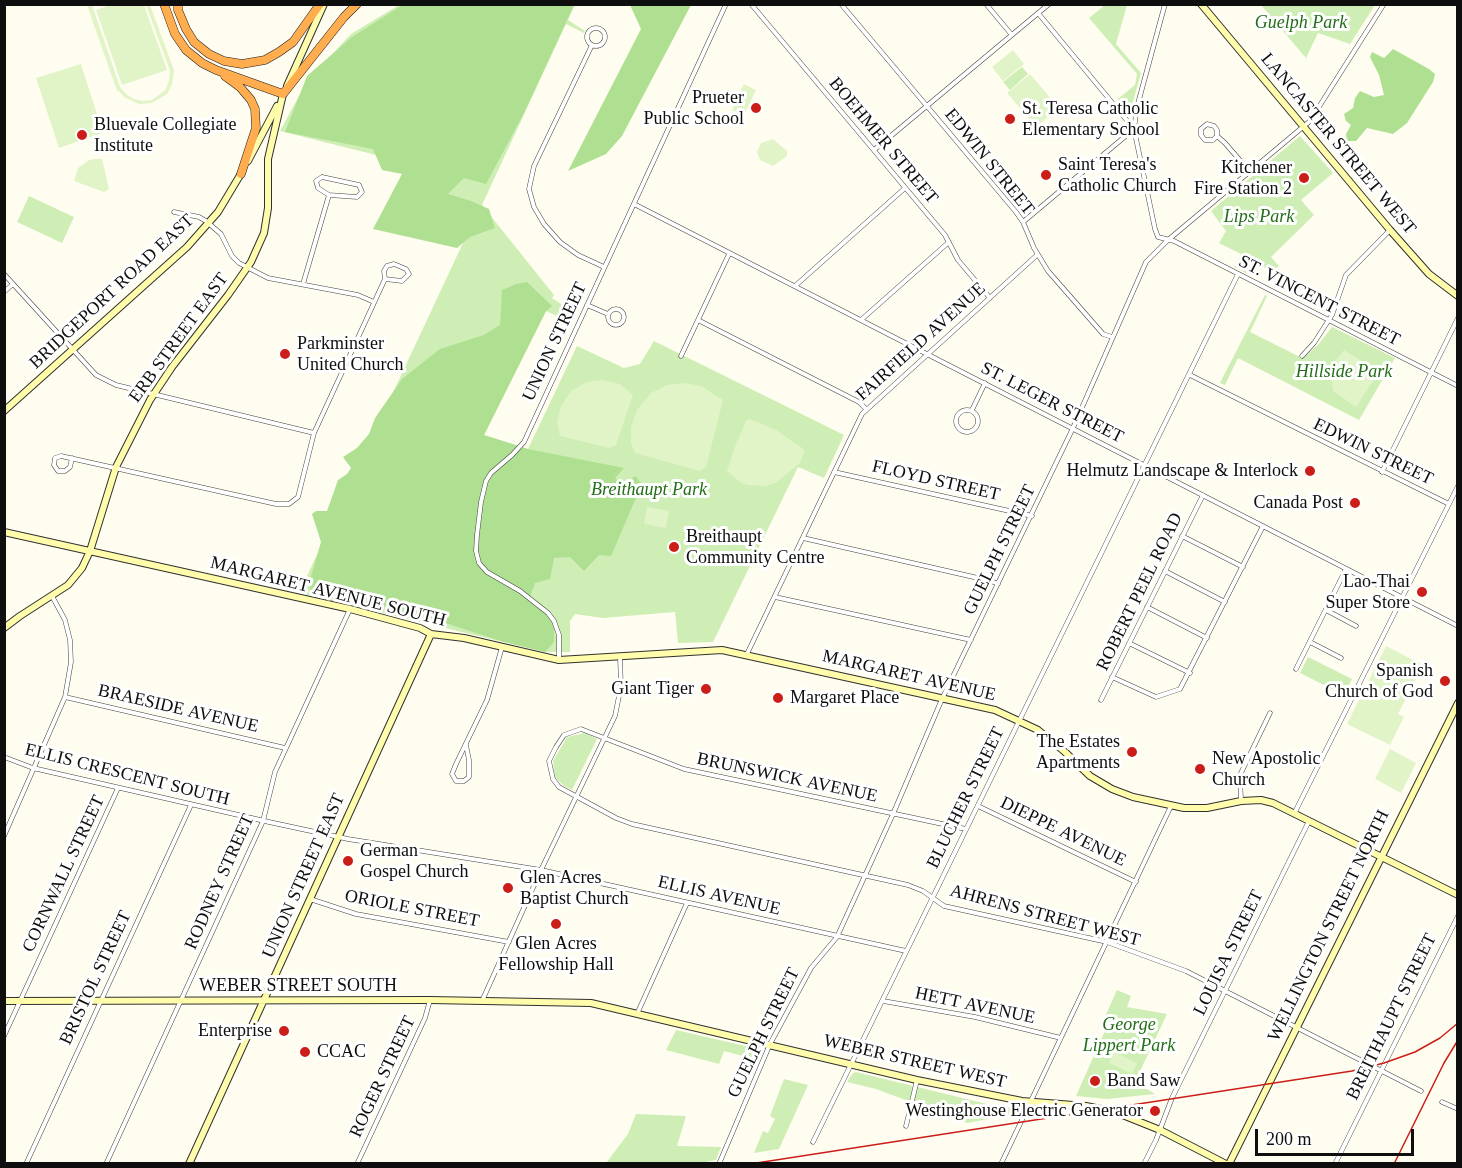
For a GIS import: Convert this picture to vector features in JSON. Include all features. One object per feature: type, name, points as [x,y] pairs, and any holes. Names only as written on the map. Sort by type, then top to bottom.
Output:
[{"type":"highway","points":[[164,4],[175,34],[186,50],[202,63],[283,94],[357,4]]},
{"type":"highway","points":[[178,4],[178,10],[194,42],[209,54],[224,61],[242,64],[266,60],[292,42],[322,4]]},
{"type":"highway","points":[[216,70],[240,87],[251,99],[255,109],[256,128],[241,174]]},
{"type":"main road","points":[[283,94],[322,4]]},
{"type":"main road","name":"LANCASTER STREET WEST","points":[[1201,4],[1390,230],[1429,273],[1458,296]]},
{"type":"main road","name":"BRIDGEPORT ROAD EAST","points":[[4,411],[187,247],[209,223],[241,174],[283,94]]},
{"type":"main road","name":"ERB STREET EAST","points":[[4,628],[75,578],[90,551],[117,467],[153,394],[248,268],[264,233],[268,208],[268,159],[283,94]]},
{"type":"main road","name":"MARGARET AVENUE SOUTH","points":[[4,532],[351,609],[420,628],[431,634],[464,638],[559,660]]},
{"type":"main road","name":"UNION STREET EAST","points":[[189,1164],[431,634]]},
{"type":"main road","name":"MARGARET AVENUE","points":[[559,660],[712,650],[995,710],[1045,735],[1090,776],[1112,789],[1133,797],[1195,809],[1241,801],[1273,802],[1458,895]]},
{"type":"main road","name":"WELLINGTON STREET NORTH","points":[[1227,1164],[1458,702]]},
{"type":"main road","name":"WEBER STREET SOUTH","points":[[4,1001],[430,1000],[591,1003]]},
{"type":"main road","name":"WEBER STREET WEST","points":[[591,1003],[917,1080],[1031,1101],[1086,1106],[1115,1112],[1160,1130],[1227,1164]]},
{"type":"street","name":"UNION STREET","points":[[559,660],[559,635],[554,621],[539,604],[487,572],[479,563],[476,551],[477,535],[479,512],[486,481],[498,466],[524,442],[726,4]]},
{"type":"street","name":"BOEHMER STREET","points":[[751,4],[945,235],[958,260],[990,298]]},
{"type":"street","name":"EDWIN STREET","points":[[841,4],[1016,212],[1023,222],[1037,255],[1091,321],[1103,334],[1112,337]]},
{"type":"street","points":[[986,4],[1011,34]]},
{"type":"street","points":[[874,150],[1048,4]]},
{"type":"street","points":[[1165,4],[1137,106],[1134,129],[1155,229],[1158,237],[1168,240]]},
{"type":"street","name":"GUELPH STREET","points":[[719,1164],[770,1044],[811,968],[837,937],[942,699],[1032,516],[1146,262],[1168,240],[1310,121],[1384,4]]},
{"type":"street","points":[[1038,13],[1134,129]]},
{"type":"street","points":[[599,29],[603,33],[604,40],[598,46],[592,45],[588,41],[588,35],[592,30],[599,29]]},
{"type":"street","points":[[592,45],[534,166],[530,189],[534,207],[544,224],[560,242],[578,255],[604,267]]},
{"type":"street","points":[[1217,136],[1213,140],[1205,140],[1201,135],[1201,129],[1204,125],[1212,124],[1216,128],[1217,136],[1226,143],[1250,172]]},
{"type":"street","points":[[1023,222],[1134,129]]},
{"type":"street","points":[[322,177],[359,185],[362,192],[357,198],[329,195],[318,189],[316,181],[322,177]]},
{"type":"street","points":[[795,286],[906,188]]},
{"type":"street","points":[[303,284],[329,195]]},
{"type":"street","name":"ST. LEGER STREET","points":[[634,204],[1458,626]]},
{"type":"street","points":[[174,212],[199,217],[209,223],[221,234],[232,256],[248,268],[268,278],[358,295],[374,302]]},
{"type":"street","points":[[1302,356],[1329,321],[1346,275],[1390,230]]},
{"type":"street","name":"ST. VINCENT STREET","points":[[1168,240],[1174,241],[1458,386]]},
{"type":"street","points":[[861,320],[949,242]]},
{"type":"street","points":[[681,356],[729,254]]},
{"type":"street","name":"FAIRFIELD AVENUE","points":[[746,656],[866,409],[1037,255]]},
{"type":"street","points":[[72,458],[70,467],[65,471],[58,471],[54,465],[55,458],[61,456],[72,458],[117,467],[276,504],[289,504],[298,497],[314,434],[385,279],[384,271],[387,266],[394,264],[406,269],[409,274],[402,281],[385,279]]},
{"type":"street","points":[[4,274],[96,375],[116,385],[314,434]]},
{"type":"street","name":"BLUCHER STREET","points":[[813,1142],[1238,274]]},
{"type":"street","points":[[4,292],[13,284]]},
{"type":"street","points":[[587,305],[608,314]]},
{"type":"street","points":[[614,309],[619,310],[624,316],[623,322],[617,326],[612,325],[608,314],[614,309]]},
{"type":"street","points":[[1382,472],[1458,318]]},
{"type":"street","points":[[698,320],[859,402],[866,409]]},
{"type":"street","name":"EDWIN STREET","points":[[1190,375],[1449,504]]},
{"type":"street","points":[[972,411],[985,383]]},
{"type":"street","points":[[966,409],[972,411],[978,420],[977,426],[967,432],[961,431],[955,421],[956,416],[960,411],[966,409]]},
{"type":"street","name":"FLOYD STREET","points":[[834,472],[1032,516]]},
{"type":"street","points":[[1295,812],[1458,486]]},
{"type":"street","name":"ROBERT PEEL ROAD","points":[[1101,700],[1203,495]]},
{"type":"street","points":[[1112,677],[1156,697],[1180,689],[1263,526]]},
{"type":"street","points":[[1182,536],[1243,567]]},
{"type":"street","points":[[803,538],[991,580],[998,584]]},
{"type":"street","points":[[1296,669],[1346,569]]},
{"type":"street","points":[[1165,571],[1225,602]]},
{"type":"street","points":[[4,836],[65,697],[71,662],[70,640],[60,608],[52,596]]},
{"type":"street","points":[[775,597],[971,640]]},
{"type":"street","points":[[1147,607],[1207,638]]},
{"type":"street","name":"RODNEY STREET","points":[[106,1164],[263,821],[275,772],[351,609]]},
{"type":"street","points":[[1326,610],[1356,626]]},
{"type":"street","points":[[1310,642],[1341,658]]},
{"type":"street","points":[[1129,643],[1190,673]]},
{"type":"street","points":[[466,745],[469,777],[464,781],[456,781],[452,774],[487,700],[502,647]]},
{"type":"street","points":[[482,1001],[541,870],[606,739],[615,716],[621,686],[620,657]]},
{"type":"street","name":"BRAESIDE AVENUE","points":[[65,697],[285,748]]},
{"type":"street","points":[[1241,801],[1240,775],[1270,713]]},
{"type":"street","name":"BRUNSWICK AVENUE","points":[[576,797],[559,787],[553,779],[549,761],[564,735],[581,729],[684,769],[966,830]]},
{"type":"street","name":"ELLIS CRESCENT SOUTH","points":[[4,757],[33,768],[337,837],[492,862]]},
{"type":"street","name":"CORNWALL STREET","points":[[4,1036],[118,788]]},
{"type":"street","name":"AHRENS STREET WEST","points":[[576,797],[632,824],[866,874],[908,885],[944,906],[1107,942],[1186,971],[1421,1092]]},
{"type":"street","name":"BRISTOL STREET","points":[[27,1164],[191,805]]},
{"type":"street","name":"DIEPPE AVENUE","points":[[978,806],[1136,882]]},
{"type":"street","points":[[1001,1164],[1172,806]]},
{"type":"street","name":"LOUISA STREET","points":[[1144,1164],[1172,1098],[1310,820]]},
{"type":"street","name":"ELLIS AVENUE","points":[[492,862],[541,870],[906,951]]},
{"type":"street","name":"ORIOLE STREET","points":[[310,899],[356,914],[509,942]]},
{"type":"street","points":[[637,1014],[687,903]]},
{"type":"street","name":"BREITHAUPT STREET","points":[[1335,1164],[1458,916]]},
{"type":"street","name":"ROGER STREET","points":[[357,1164],[425,1018],[430,1000]]},
{"type":"street","name":"HETT AVENUE","points":[[883,1001],[975,1017],[1061,1038]]},
{"type":"street","points":[[906,1126],[917,1080]]},
{"type":"street","points":[[1442,1102],[1458,1109]]},
{"type":"green space","points":[[404,4],[574,5],[524,113],[486,184],[464,178],[448,194],[489,209],[495,228],[470,237],[457,248],[373,229],[402,174],[382,170],[373,149],[285,132],[307,76],[352,37]]},
{"type":"green space","points":[[87,5],[92,5],[120,87],[126,94],[142,101],[152,100],[166,89],[170,71],[146,5],[150,5],[174,70],[172,84],[167,94],[152,103],[139,104],[117,91]]},
{"type":"green space","points":[[110,5],[144,5],[167,70],[122,85],[96,10]]},
{"type":"green space","name":"Breithaupt Park","points":[[399,5],[575,5],[568,20],[585,31],[584,33],[566,24],[482,205],[554,295],[552,298],[573,312],[568,321],[546,311],[484,435],[528,449],[577,346],[624,368],[640,364],[654,341],[844,435],[824,478],[798,467],[713,642],[678,643],[675,612],[603,618],[575,614],[570,621],[570,652],[545,652],[299,593],[463,243],[412,164],[280,131],[307,81],[351,34]]},
{"type":"green space","points":[[630,5],[691,5],[622,136],[606,154],[568,171],[641,29]]},
{"type":"green space","points":[[1105,5],[1127,5],[1116,44],[1141,73],[1131,109],[1128,110],[1118,99],[1135,85],[1137,74],[1089,18]]},
{"type":"green space","name":"Guelph Park","points":[[1261,5],[1375,5],[1350,44],[1318,33],[1306,58]]},
{"type":"green space","points":[[1393,49],[1429,69],[1435,74],[1433,82],[1407,123],[1393,134],[1367,128],[1356,141],[1347,141],[1346,134],[1351,125],[1346,121],[1344,114],[1353,108],[1355,98],[1360,91],[1374,97],[1384,95],[1379,75],[1370,57],[1372,52],[1384,58]]},
{"type":"green space","points":[[1013,50],[1024,64],[1003,81],[992,67]]},
{"type":"green space","points":[[81,64],[103,133],[59,148],[36,78]]},
{"type":"green space","points":[[1022,67],[1028,74],[1010,90],[1003,82]]},
{"type":"green space","points":[[1030,74],[1059,108],[1036,127],[1007,93]]},
{"type":"green space","points":[[744,84],[756,90],[744,115],[732,110]]},
{"type":"green space","name":"Lips Park","points":[[1300,136],[1333,173],[1301,200],[1314,215],[1271,257],[1279,266],[1272,271],[1253,262],[1246,273],[1235,267],[1241,254],[1219,243],[1226,231],[1211,211]]},
{"type":"green space","points":[[773,139],[787,151],[787,156],[773,166],[760,160],[757,152],[761,143]]},
{"type":"green space","points":[[102,159],[109,189],[104,192],[74,181],[78,168],[89,160]]},
{"type":"green space","points":[[29,196],[74,217],[62,243],[17,222]]},
{"type":"green space","points":[[527,282],[552,306],[546,311],[484,435],[528,449],[624,468],[615,478],[624,485],[635,476],[642,484],[611,556],[599,555],[584,571],[570,557],[554,558],[550,579],[535,583],[530,597],[554,621],[554,642],[545,652],[504,642],[436,620],[389,612],[311,593],[309,583],[321,542],[312,514],[316,511],[327,511],[338,480],[351,468],[343,457],[357,448],[369,434],[375,418],[402,379],[440,349],[484,335],[500,325],[502,290]]},
{"type":"green space","name":"Hillside Park","points":[[1265,295],[1267,296],[1250,332],[1296,355],[1303,358],[1318,345],[1332,327],[1395,358],[1359,420],[1238,358],[1225,385],[1220,383]]},
{"type":"green space","points":[[1344,350],[1379,372],[1356,407],[1333,391],[1330,368]]},
{"type":"green space","points":[[602,380],[620,384],[633,395],[616,445],[609,448],[560,436],[557,422],[561,406],[571,391],[587,382]]},
{"type":"green space","points":[[686,383],[701,386],[723,400],[706,467],[700,471],[635,453],[631,443],[631,427],[637,410],[651,393],[667,385]]},
{"type":"green space","points":[[749,419],[776,430],[805,450],[800,463],[777,482],[766,486],[747,485],[727,471],[734,449]]},
{"type":"green space","points":[[647,507],[669,511],[666,528],[644,524]]},
{"type":"green space","points":[[1386,646],[1423,665],[1398,714],[1404,717],[1390,745],[1347,724]]},
{"type":"green space","points":[[1308,657],[1352,679],[1344,695],[1300,673]]},
{"type":"green space","points":[[585,733],[597,739],[572,790],[555,777],[553,761],[567,737]]},
{"type":"green space","points":[[1390,749],[1416,763],[1401,793],[1375,779]]},
{"type":"green space","name":"George Lippert Park","points":[[1117,990],[1131,996],[1127,1007],[1167,1014],[1135,1082],[1155,1094],[1107,1099],[1076,1096],[1104,1033],[1105,1017]]},
{"type":"green space","points":[[676,1030],[754,1048],[759,1051],[760,1055],[758,1060],[724,1051],[719,1064],[666,1050]]},
{"type":"green space","points":[[1114,1052],[1137,1063],[1132,1074],[1109,1063]]},
{"type":"green space","points":[[856,1072],[995,1106],[1021,1109],[1019,1113],[967,1123],[876,1089],[847,1082]]},
{"type":"green space","points":[[784,1079],[808,1085],[779,1149],[754,1153],[763,1131],[768,1133],[775,1119],[770,1116]]},
{"type":"green space","points":[[636,1114],[686,1116],[677,1146],[721,1147],[716,1160],[696,1164],[606,1163],[628,1134]]},
{"type":"railway","points":[[750,1164],[1352,1071],[1415,1052],[1440,1038],[1458,1023]]},
{"type":"railway","points":[[1394,1164],[1444,1063],[1458,1040]]},
{"type":"place","name":"Prueter Public School","points":[[756,108]]},
{"type":"place","name":"St. Teresa Catholic Elementary School","points":[[1010,119]]},
{"type":"place","name":"Bluevale Collegiate Institute","points":[[82,135]]},
{"type":"place","name":"Saint Teresa's Catholic Church","points":[[1046,175]]},
{"type":"place","name":"Kitchener Fire Station 2","points":[[1304,178]]},
{"type":"place","name":"Parkminster United Church","points":[[285,354]]},
{"type":"place","name":"Helmutz Landscape & Interlock","points":[[1310,471]]},
{"type":"place","name":"Canada Post","points":[[1355,503]]},
{"type":"place","name":"Breithaupt Community Centre","points":[[674,547]]},
{"type":"place","name":"Lao-Thai Super Store","points":[[1422,592]]},
{"type":"place","name":"Spanish Church of God","points":[[1445,681]]},
{"type":"place","name":"Giant Tiger","points":[[706,689]]},
{"type":"place","name":"Margaret Place","points":[[778,698]]},
{"type":"place","name":"The Estates Apartments","points":[[1132,752]]},
{"type":"place","name":"New Apostolic Church","points":[[1200,769]]},
{"type":"place","name":"German Gospel Church","points":[[348,861]]},
{"type":"place","name":"Glen Acres Baptist Church","points":[[508,888]]},
{"type":"place","name":"Glen Acres Fellowship Hall","points":[[556,924]]},
{"type":"place","name":"Enterprise","points":[[284,1031]]},
{"type":"place","name":"CCAC","points":[[305,1052]]},
{"type":"place","name":"Band Saw","points":[[1095,1081]]},
{"type":"place","name":"Westinghouse Electric Generator","points":[[1155,1111]]}]
